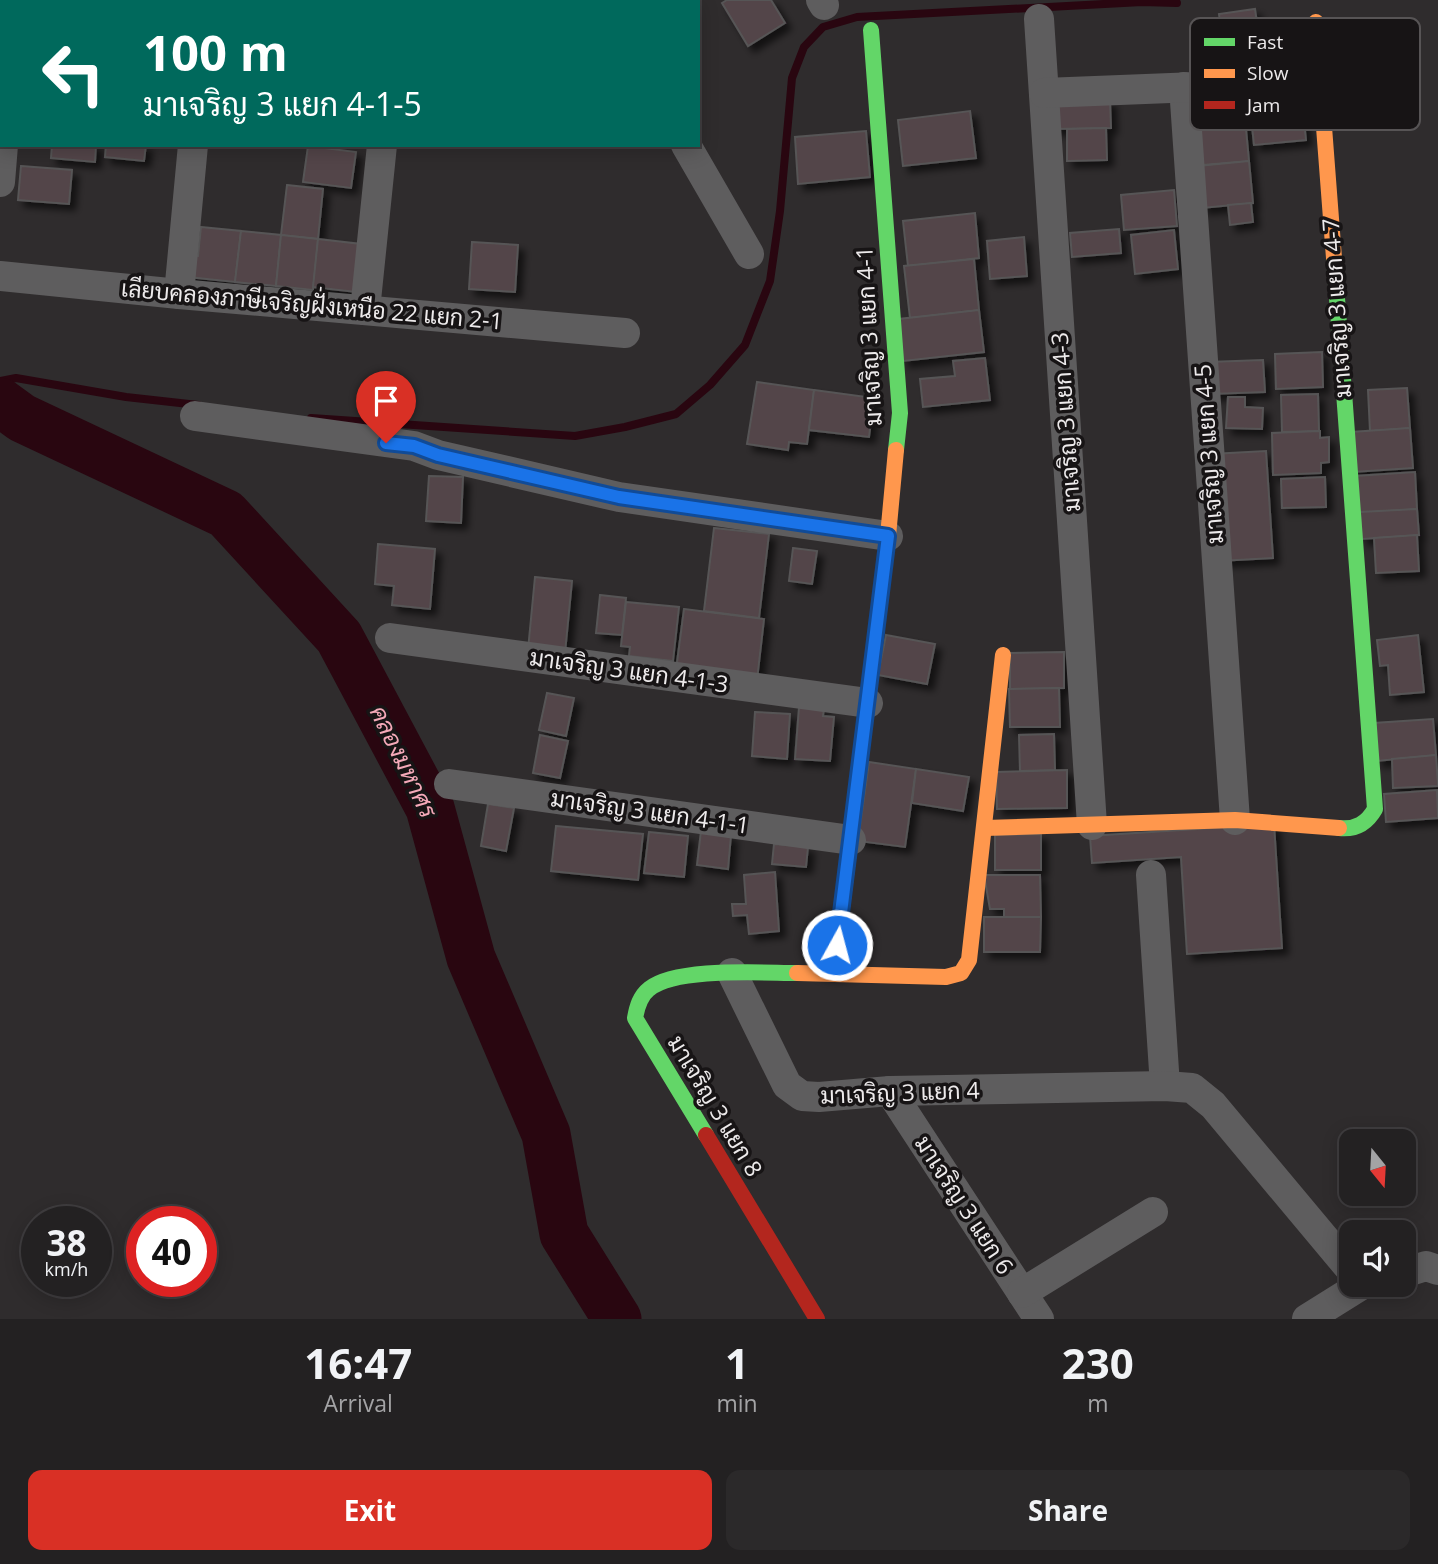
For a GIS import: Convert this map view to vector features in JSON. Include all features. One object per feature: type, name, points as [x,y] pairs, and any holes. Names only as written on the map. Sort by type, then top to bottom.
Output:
[{"type":"street","name":"มาเจริญ 3 แยก 4-3","points":[[1040,19],[1092,825]]},
{"type":"street","name":"มาเจริญ 3 แยก 4-1","points":[[834,972],[888,536],[900,413],[871,30]]},
{"type":"street","name":"มาเจริญ 3 แยก 4-5","points":[[1184,87],[1235,820]]},
{"type":"street","points":[[1044,93],[1190,87]]},
{"type":"street","name":"มาเจริญ 3 แยก 4-7","points":[[1235,820],[1347,829],[1367,822],[1375,809],[1324,130]]},
{"type":"street","points":[[0,182],[3,147]]},
{"type":"street","points":[[179,294],[193,147]]},
{"type":"street","points":[[365,310],[382,147]]},
{"type":"street","points":[[687,147],[749,254]]},
{"type":"street","name":"เลียบคลองภาษีเจริญฝั่งเหนือ 22 แยก 2-1","points":[[0,276],[625,333]]},
{"type":"street","points":[[195,416],[414,446],[438,455],[619,497],[888,536]]},
{"type":"street","name":"มาเจริญ 3 แยก 4-1-3","points":[[390,638],[868,703]]},
{"type":"street","points":[[732,973],[834,972],[946,977],[961,973],[969,960],[1003,655]]},
{"type":"street","name":"มาเจริญ 3 แยก 4-1-1","points":[[449,784],[850,840]]},
{"type":"street","points":[[985,828],[1235,820]]},
{"type":"street","points":[[1151,875],[1164,1086]]},
{"type":"street","name":"มาเจริญ 3 แยก 4","points":[[732,973],[787,1084],[802,1096],[890,1091],[1164,1086],[1192,1088],[1213,1105],[1339,1256]]},
{"type":"street","name":"มาเจริญ 3 แยก 8","points":[[732,973],[687,977],[656,985],[638,1001],[635,1018],[817,1319]]},
{"type":"street","name":"มาเจริญ 3 แยก 6","points":[[890,1091],[1039,1319]]},
{"type":"street","points":[[1022,1293],[1153,1212]]},
{"type":"street","points":[[1416,1269],[1426,1266],[1438,1270]]},
{"type":"street","points":[[1307,1319],[1342,1297]]},
{"type":"building","points":[[727,0],[771,0],[785,23],[748,46],[722,3]]},
{"type":"building","points":[[1255,9],[1256,18],[1220,18],[1219,14]]},
{"type":"building","points":[[1110,100],[1111,128],[1053,129],[1052,101]]},
{"type":"building","points":[[970,111],[976,158],[903,166],[898,120]]},
{"type":"building","points":[[1106,128],[1107,160],[1067,161],[1067,129]]},
{"type":"building","points":[[1195,130],[1246,130],[1249,161],[1203,165]]},
{"type":"building","points":[[1252,130],[1305,130],[1306,140],[1254,145]]},
{"type":"building","points":[[866,131],[870,177],[798,184],[795,137]]},
{"type":"building","points":[[52,147],[96,147],[95,162],[51,158]]},
{"type":"building","points":[[106,147],[146,147],[144,161],[105,157]]},
{"type":"building","points":[[308,147],[356,152],[351,188],[303,182]]},
{"type":"building","points":[[1249,161],[1253,203],[1202,208],[1198,166]]},
{"type":"building","points":[[21,166],[72,170],[69,204],[18,200]]},
{"type":"building","points":[[287,185],[323,189],[318,239],[281,235]]},
{"type":"building","points":[[1174,190],[1177,226],[1124,230],[1121,195]]},
{"type":"building","points":[[1251,203],[1253,222],[1230,225],[1228,205]]},
{"type":"building","points":[[975,213],[979,258],[908,266],[903,221]]},
{"type":"building","points":[[201,227],[241,231],[235,282],[188,277],[190,255],[198,256]]},
{"type":"building","points":[[1119,229],[1121,253],[1072,257],[1070,233]]},
{"type":"building","points":[[1174,230],[1178,269],[1135,274],[1131,235]]},
{"type":"building","points":[[241,231],[281,235],[276,286],[235,282]]},
{"type":"building","points":[[281,235],[318,239],[313,290],[276,286]]},
{"type":"building","points":[[1024,237],[1027,276],[990,279],[987,241]]},
{"type":"building","points":[[318,239],[361,244],[356,292],[313,287]]},
{"type":"building","points":[[472,242],[518,245],[515,292],[469,289]]},
{"type":"building","points":[[974,259],[979,310],[910,318],[904,266]]},
{"type":"building","points":[[979,310],[984,352],[903,361],[899,319]]},
{"type":"building","points":[[1322,352],[1323,387],[1276,389],[1275,354]]},
{"type":"building","points":[[985,358],[990,400],[923,407],[920,379],[955,376],[953,361]]},
{"type":"building","points":[[1263,360],[1265,392],[1210,394],[1209,362]]},
{"type":"building","points":[[757,382],[814,390],[807,444],[789,442],[788,450],[747,444]]},
{"type":"building","points":[[1407,388],[1410,428],[1370,431],[1368,390]]},
{"type":"building","points":[[814,390],[874,398],[869,437],[809,430]]},
{"type":"building","points":[[1318,394],[1319,431],[1282,432],[1281,395]]},
{"type":"building","points":[[1228,397],[1245,397],[1245,407],[1263,408],[1262,429],[1226,428]]},
{"type":"building","points":[[1410,428],[1413,468],[1353,472],[1351,432]]},
{"type":"building","points":[[1320,431],[1320,438],[1329,437],[1329,462],[1321,463],[1321,473],[1273,475],[1272,433]]},
{"type":"building","points":[[1266,451],[1273,558],[1219,561],[1212,454]]},
{"type":"building","points":[[1415,472],[1417,509],[1357,513],[1355,476]]},
{"type":"building","points":[[429,476],[463,477],[461,523],[426,521]]},
{"type":"building","points":[[1325,477],[1326,507],[1282,508],[1281,479]]},
{"type":"building","points":[[1417,509],[1419,535],[1362,539],[1360,512]]},
{"type":"building","points":[[714,528],[769,534],[759,618],[704,611]]},
{"type":"building","points":[[1417,535],[1419,571],[1376,573],[1374,538]]},
{"type":"building","points":[[378,544],[435,549],[430,609],[392,605],[394,586],[375,584]]},
{"type":"building","points":[[793,548],[817,551],[812,584],[789,581]]},
{"type":"building","points":[[535,577],[572,581],[565,653],[528,650]]},
{"type":"building","points":[[600,595],[626,598],[622,635],[596,633]]},
{"type":"building","points":[[626,602],[679,607],[673,661],[629,656],[630,647],[621,646]]},
{"type":"building","points":[[684,609],[764,619],[757,680],[676,670]]},
{"type":"building","points":[[886,635],[935,644],[927,684],[878,675]]},
{"type":"building","points":[[1418,635],[1424,692],[1390,695],[1388,665],[1380,666],[1377,640]]},
{"type":"building","points":[[1064,652],[1064,688],[1010,689],[1010,653]]},
{"type":"building","points":[[1059,688],[1060,727],[1010,727],[1009,689]]},
{"type":"building","points":[[547,693],[574,698],[566,736],[539,730]]},
{"type":"building","points":[[799,707],[824,709],[823,716],[834,717],[830,761],[795,759]]},
{"type":"building","points":[[755,712],[790,714],[787,759],[752,756]]},
{"type":"building","points":[[1433,719],[1436,755],[1377,761],[1374,723]]},
{"type":"building","points":[[1054,734],[1055,770],[1020,771],[1019,735]]},
{"type":"building","points":[[540,735],[568,741],[560,778],[533,773]]},
{"type":"building","points":[[1436,755],[1438,786],[1393,788],[1392,759]]},
{"type":"building","points":[[869,762],[916,769],[905,847],[858,841]]},
{"type":"building","points":[[916,769],[969,777],[963,811],[912,803]]},
{"type":"building","points":[[1067,770],[1067,808],[997,809],[996,772]]},
{"type":"building","points":[[1437,790],[1438,818],[1386,822],[1384,794]]},
{"type":"building","points":[[488,804],[514,808],[506,851],[481,846]]},
{"type":"building","points":[[1274,824],[1282,948],[1187,954],[1181,857],[1092,863],[1090,836]]},
{"type":"building","points":[[556,826],[643,834],[638,880],[551,871]]},
{"type":"building","points":[[701,831],[731,835],[728,869],[697,865]]},
{"type":"building","points":[[649,832],[688,836],[684,877],[644,873]]},
{"type":"building","points":[[1041,834],[1041,870],[995,870],[995,835]]},
{"type":"building","points":[[774,844],[808,847],[806,867],[772,864]]},
{"type":"building","points":[[775,872],[779,931],[749,934],[747,915],[733,916],[732,904],[746,904],[744,875]]},
{"type":"building","points":[[984,875],[1040,875],[1041,917],[1004,917],[1004,909],[990,909]]},
{"type":"building","points":[[984,917],[1041,917],[1040,952],[984,952]]},
{"type":"waterway","points":[[311,418],[575,436],[676,414],[710,385],[745,345],[770,281],[780,211],[792,78],[804,47],[823,27],[857,17],[1142,2],[1177,3]]},
{"type":"waterway","points":[[0,381],[16,378],[126,397],[198,405]]},
{"type":"waterway","name":"คลองมหาศร","points":[[0,402],[22,418],[226,514],[339,637],[430,808],[471,958],[546,1134],[564,1234],[617,1319]]},
{"type":"traffic: fast","points":[[871,30],[900,413],[896,450]]},
{"type":"traffic: fast","points":[[1334,258],[1375,809],[1360,824],[1351,828],[1339,828]]},
{"type":"traffic: fast","points":[[706,1135],[635,1018],[641,998],[649,989],[679,977],[742,972],[797,973]]},
{"type":"traffic: slow","points":[[1324,130],[1334,258]]},
{"type":"traffic: slow","points":[[834,972],[888,536],[896,450]]},
{"type":"traffic: slow","points":[[797,973],[946,977],[961,973],[969,960],[1003,655]]},
{"type":"traffic: slow","points":[[985,828],[1235,820],[1339,828]]},
{"type":"traffic: jam","points":[[706,1135],[817,1319]]},
{"type":"route","points":[[386,443],[414,446],[438,455],[619,497],[888,536],[837,945]]}]
